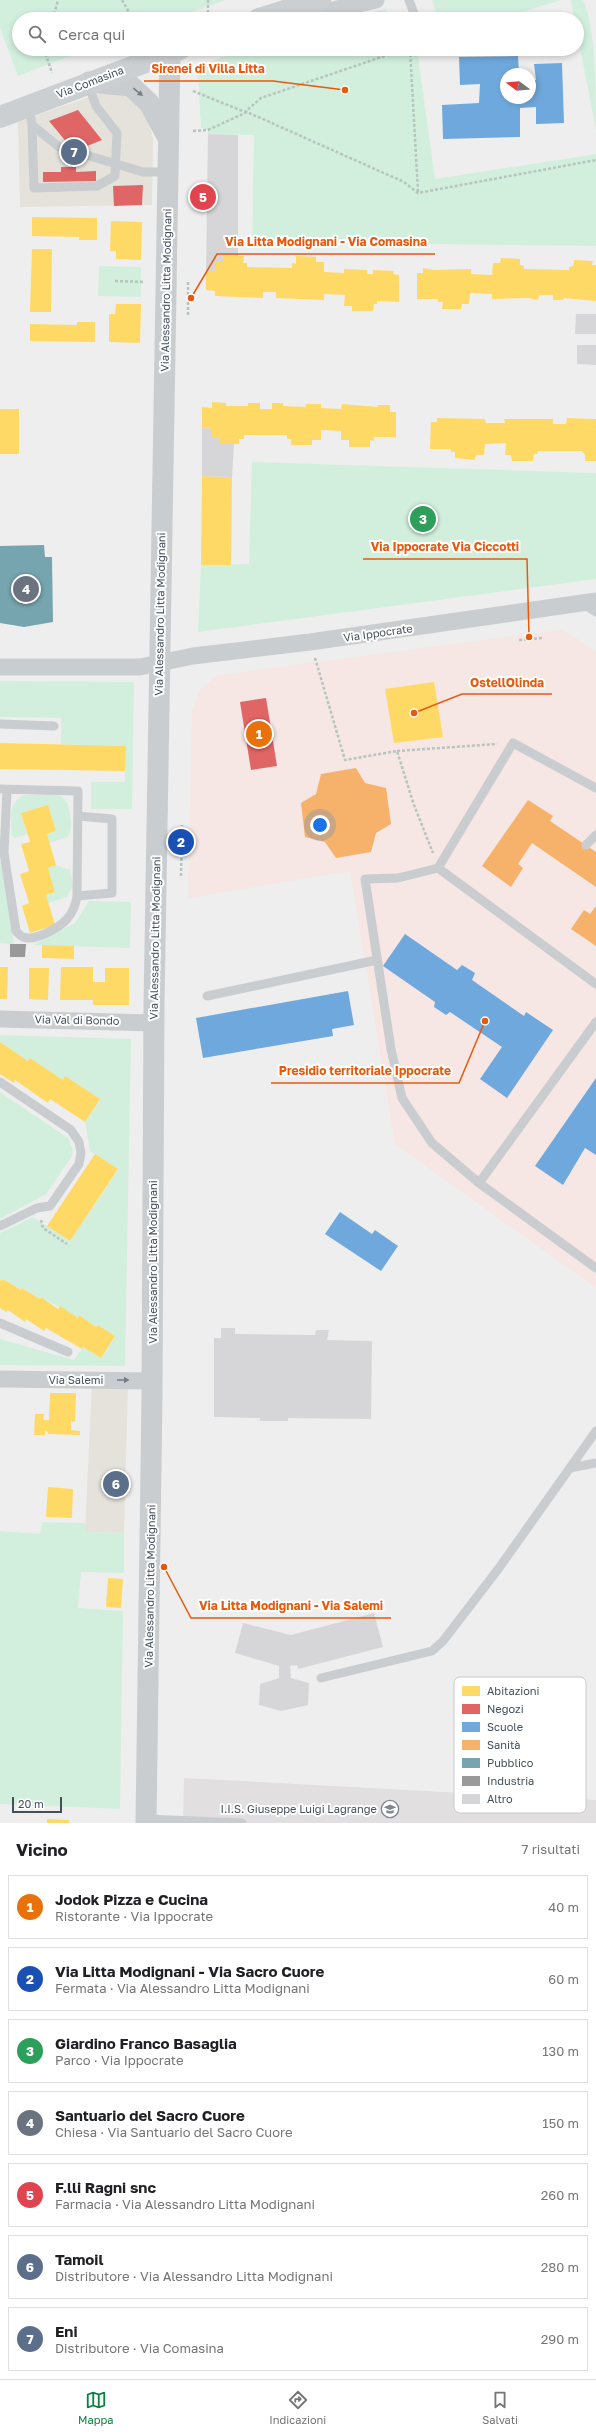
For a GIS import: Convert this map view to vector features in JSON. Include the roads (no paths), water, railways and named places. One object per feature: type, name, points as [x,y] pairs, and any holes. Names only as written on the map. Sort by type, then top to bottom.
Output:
[{"type":"main road","points":[[273,12],[296,0]]},
{"type":"main road","points":[[281,12],[320,0]]},
{"type":"main road","name":"Via Comasina","points":[[0,117],[31,116],[88,82],[161,56]]},
{"type":"street","points":[[269,12],[282,0]]},
{"type":"street","points":[[324,12],[376,0]]},
{"type":"street","name":"Via Alessandro Litta Modignani","points":[[146,1821],[152,1381],[154,1023],[168,172],[175,56]]},
{"type":"street","points":[[88,82],[131,86],[149,103],[169,141]]},
{"type":"street","name":"Via Ippocrate","points":[[0,667],[140,667],[193,656],[591,606]]},
{"type":"street","name":"Via Val di Bondo","points":[[0,1019],[154,1023]]},
{"type":"street","name":"Via Salemi","points":[[0,1379],[152,1381]]},
{"type":"lane","points":[[409,0],[413,12]]},
{"type":"lane","points":[[31,116],[34,188],[97,186],[116,176],[117,133],[96,106],[88,82]]},
{"type":"lane","points":[[31,116],[59,147],[66,149]]},
{"type":"lane","points":[[83,154],[143,172],[168,172]]},
{"type":"lane","points":[[0,724],[54,726]]},
{"type":"lane","points":[[596,788],[513,743],[438,868],[398,878],[365,880],[391,1050],[402,1098],[432,1143],[479,1183],[596,1268]]},
{"type":"lane","points":[[4,789],[78,791],[78,896],[71,914],[58,927],[31,938],[22,937],[16,931],[2,853],[4,789]]},
{"type":"lane","points":[[78,816],[112,820],[112,893],[78,896]]},
{"type":"lane","points":[[586,845],[596,835]]},
{"type":"lane","points":[[438,868],[596,984]]},
{"type":"lane","points":[[207,996],[377,960]]},
{"type":"lane","points":[[479,1183],[596,1022]]},
{"type":"lane","points":[[0,1082],[71,1130],[79,1142],[81,1153],[79,1164],[50,1206],[37,1208],[0,1226]]},
{"type":"lane","points":[[0,1323],[68,1352]]},
{"type":"lane","points":[[321,1678],[432,1651],[443,1641],[499,1568],[596,1431]]},
{"type":"lane","points":[[570,1468],[596,1463]]},
{"type":"lane","points":[[146,1821],[242,1823]]},
{"type":"place","name":"Sirenei di Villa Litta","points":[[345,90]]},
{"type":"place","name":"Eni","points":[[74,152]]},
{"type":"place","name":"F.lli Ragni snc","points":[[203,197]]},
{"type":"place","name":"Via Litta Modignani - Via Comasina","points":[[191,298]]},
{"type":"place","name":"Giardino Franco Basaglia","points":[[423,519]]},
{"type":"place","name":"Santuario del Sacro Cuore","points":[[26,589]]},
{"type":"place","name":"Via Ippocrate Via Ciccotti","points":[[529,637]]},
{"type":"place","name":"OstellOlinda","points":[[414,713]]},
{"type":"place","name":"Jodok Pizza e Cucina","points":[[259,734]]},
{"type":"place","name":"Via Litta Modignani - Via Sacro Cuore","points":[[181,842]]},
{"type":"place","name":"Presidio territoriale Ippocrate","points":[[485,1021]]},
{"type":"place","name":"Tamoil","points":[[116,1484]]},
{"type":"place","name":"Via Litta Modignani - Via Salemi","points":[[164,1567]]},
{"type":"place","name":"I.I.S. Giuseppe Luigi Lagrange","points":[[390,1809]]}]
